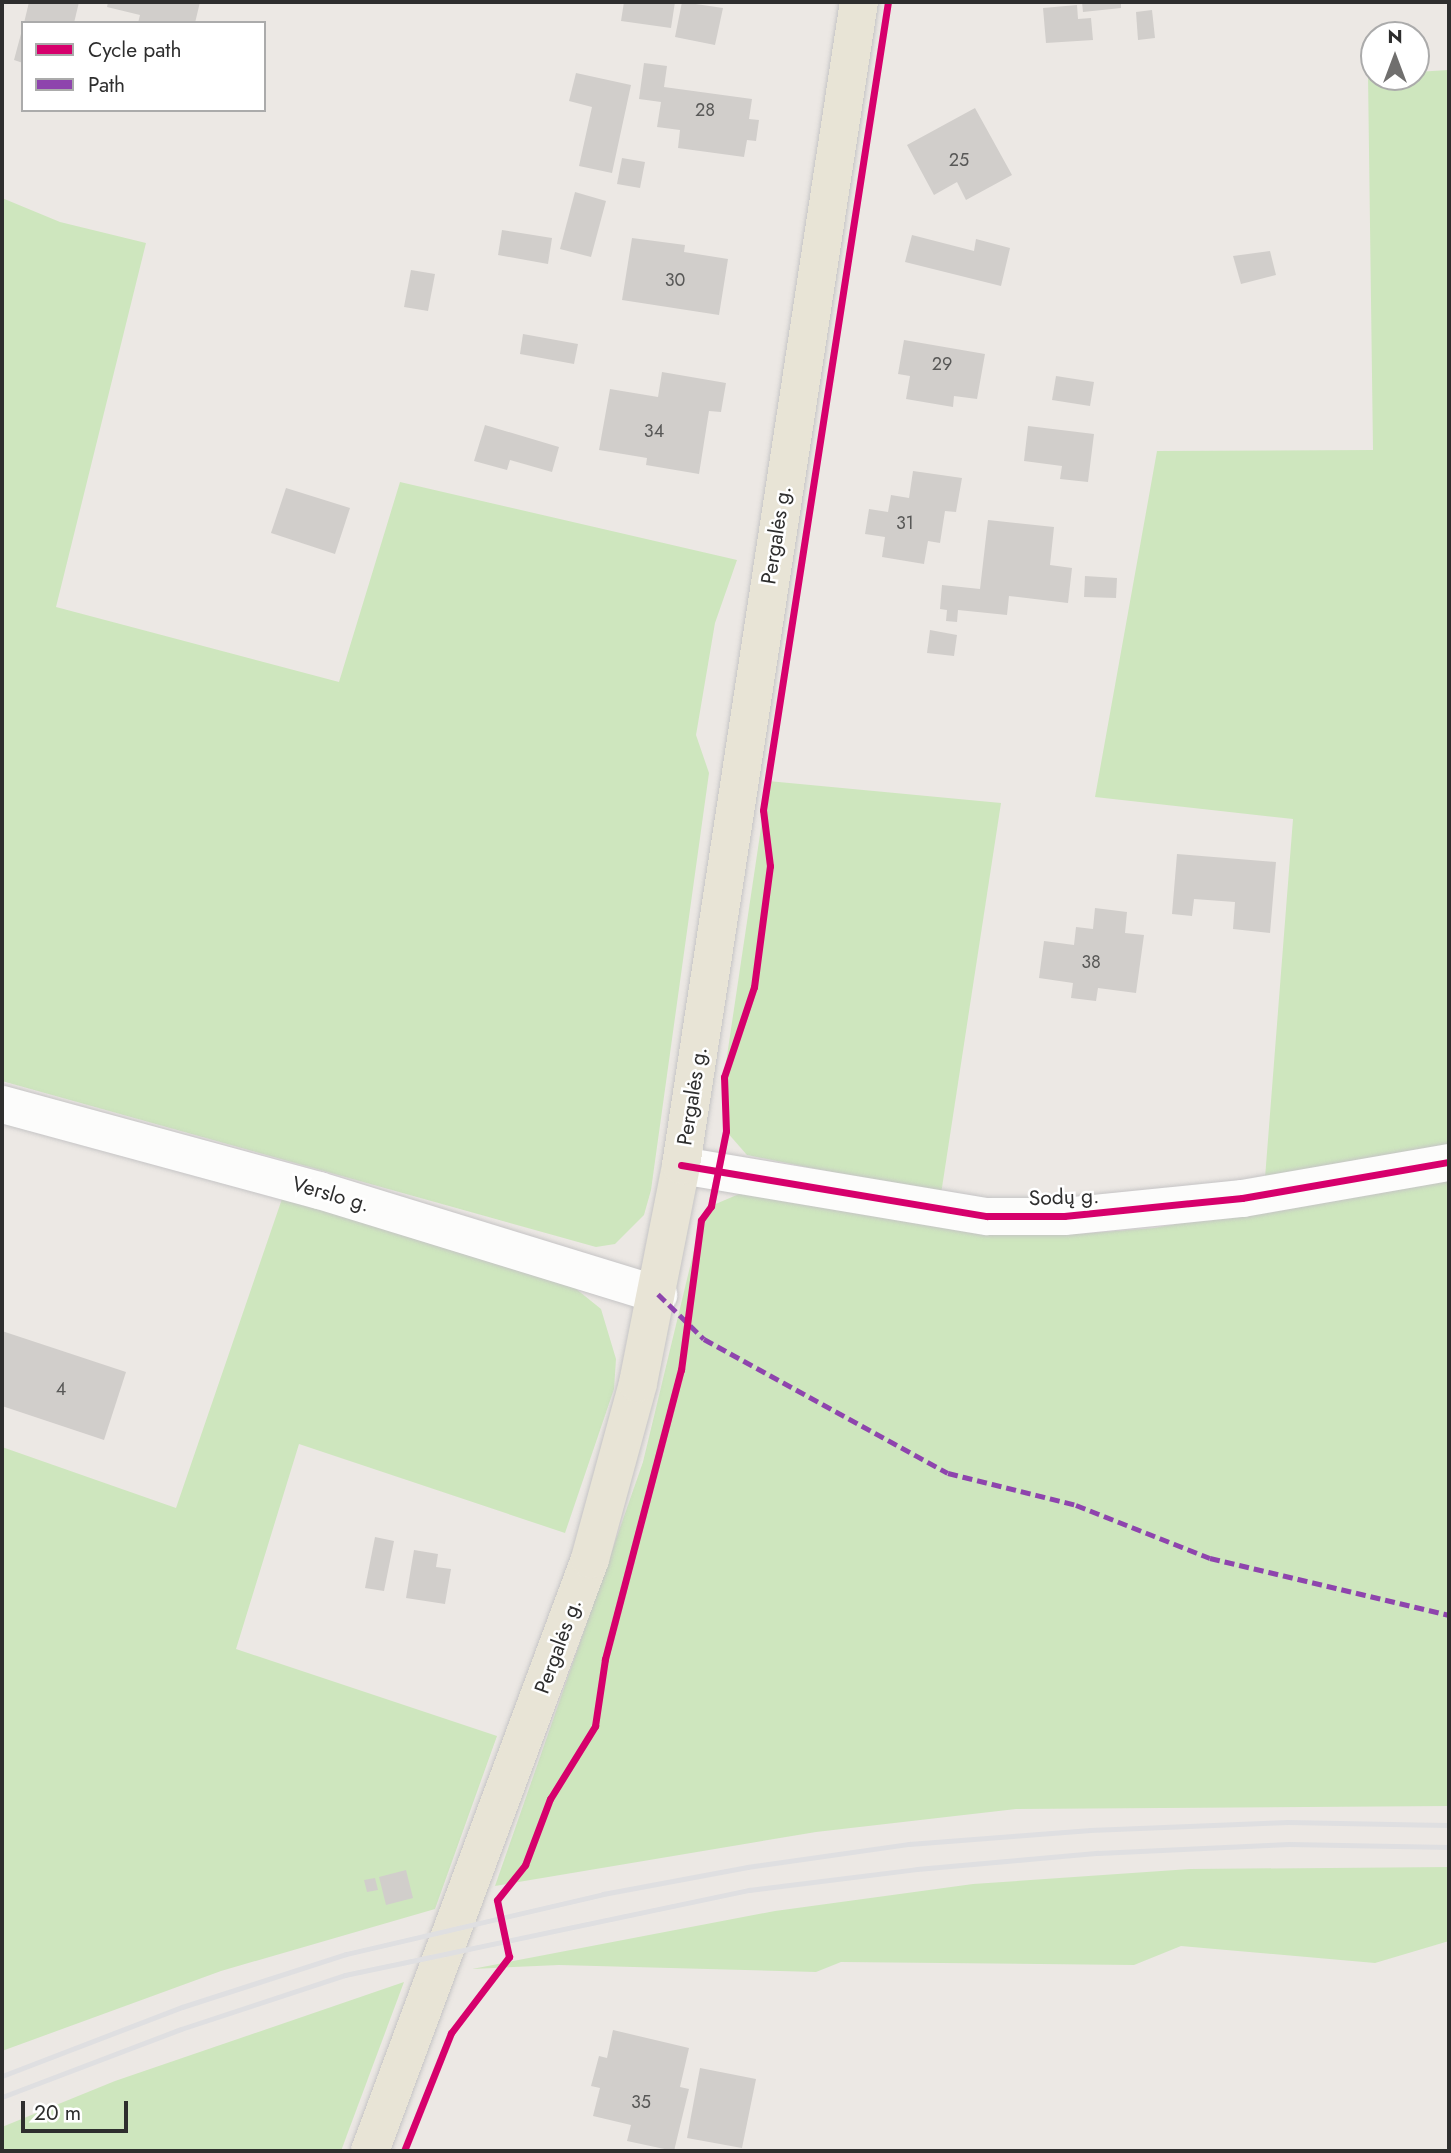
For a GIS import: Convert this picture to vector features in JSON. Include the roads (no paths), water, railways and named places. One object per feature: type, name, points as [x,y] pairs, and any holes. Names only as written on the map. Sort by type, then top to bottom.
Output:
[{"type":"main road","name":"Pergalės g.","points":[[370,2151],[590,1559],[638,1383],[658,1294],[681,1165],[859,2]]},
{"type":"street","name":"Verslo g.","points":[[2,1104],[319,1190],[658,1294]]},
{"type":"street","name":"Sodų g.","points":[[681,1165],[975,1214],[1064,1216],[1242,1198],[1449,1162]]},
{"type":"railway","points":[[2,2076],[182,2007],[346,1954],[603,1894],[747,1867],[909,1844],[1090,1830],[1288,1822],[1449,1825]]},
{"type":"railway","points":[[2,2097],[181,2029],[345,1975],[749,1890],[917,1869],[1098,1853],[1289,1844],[1449,1847]]}]
